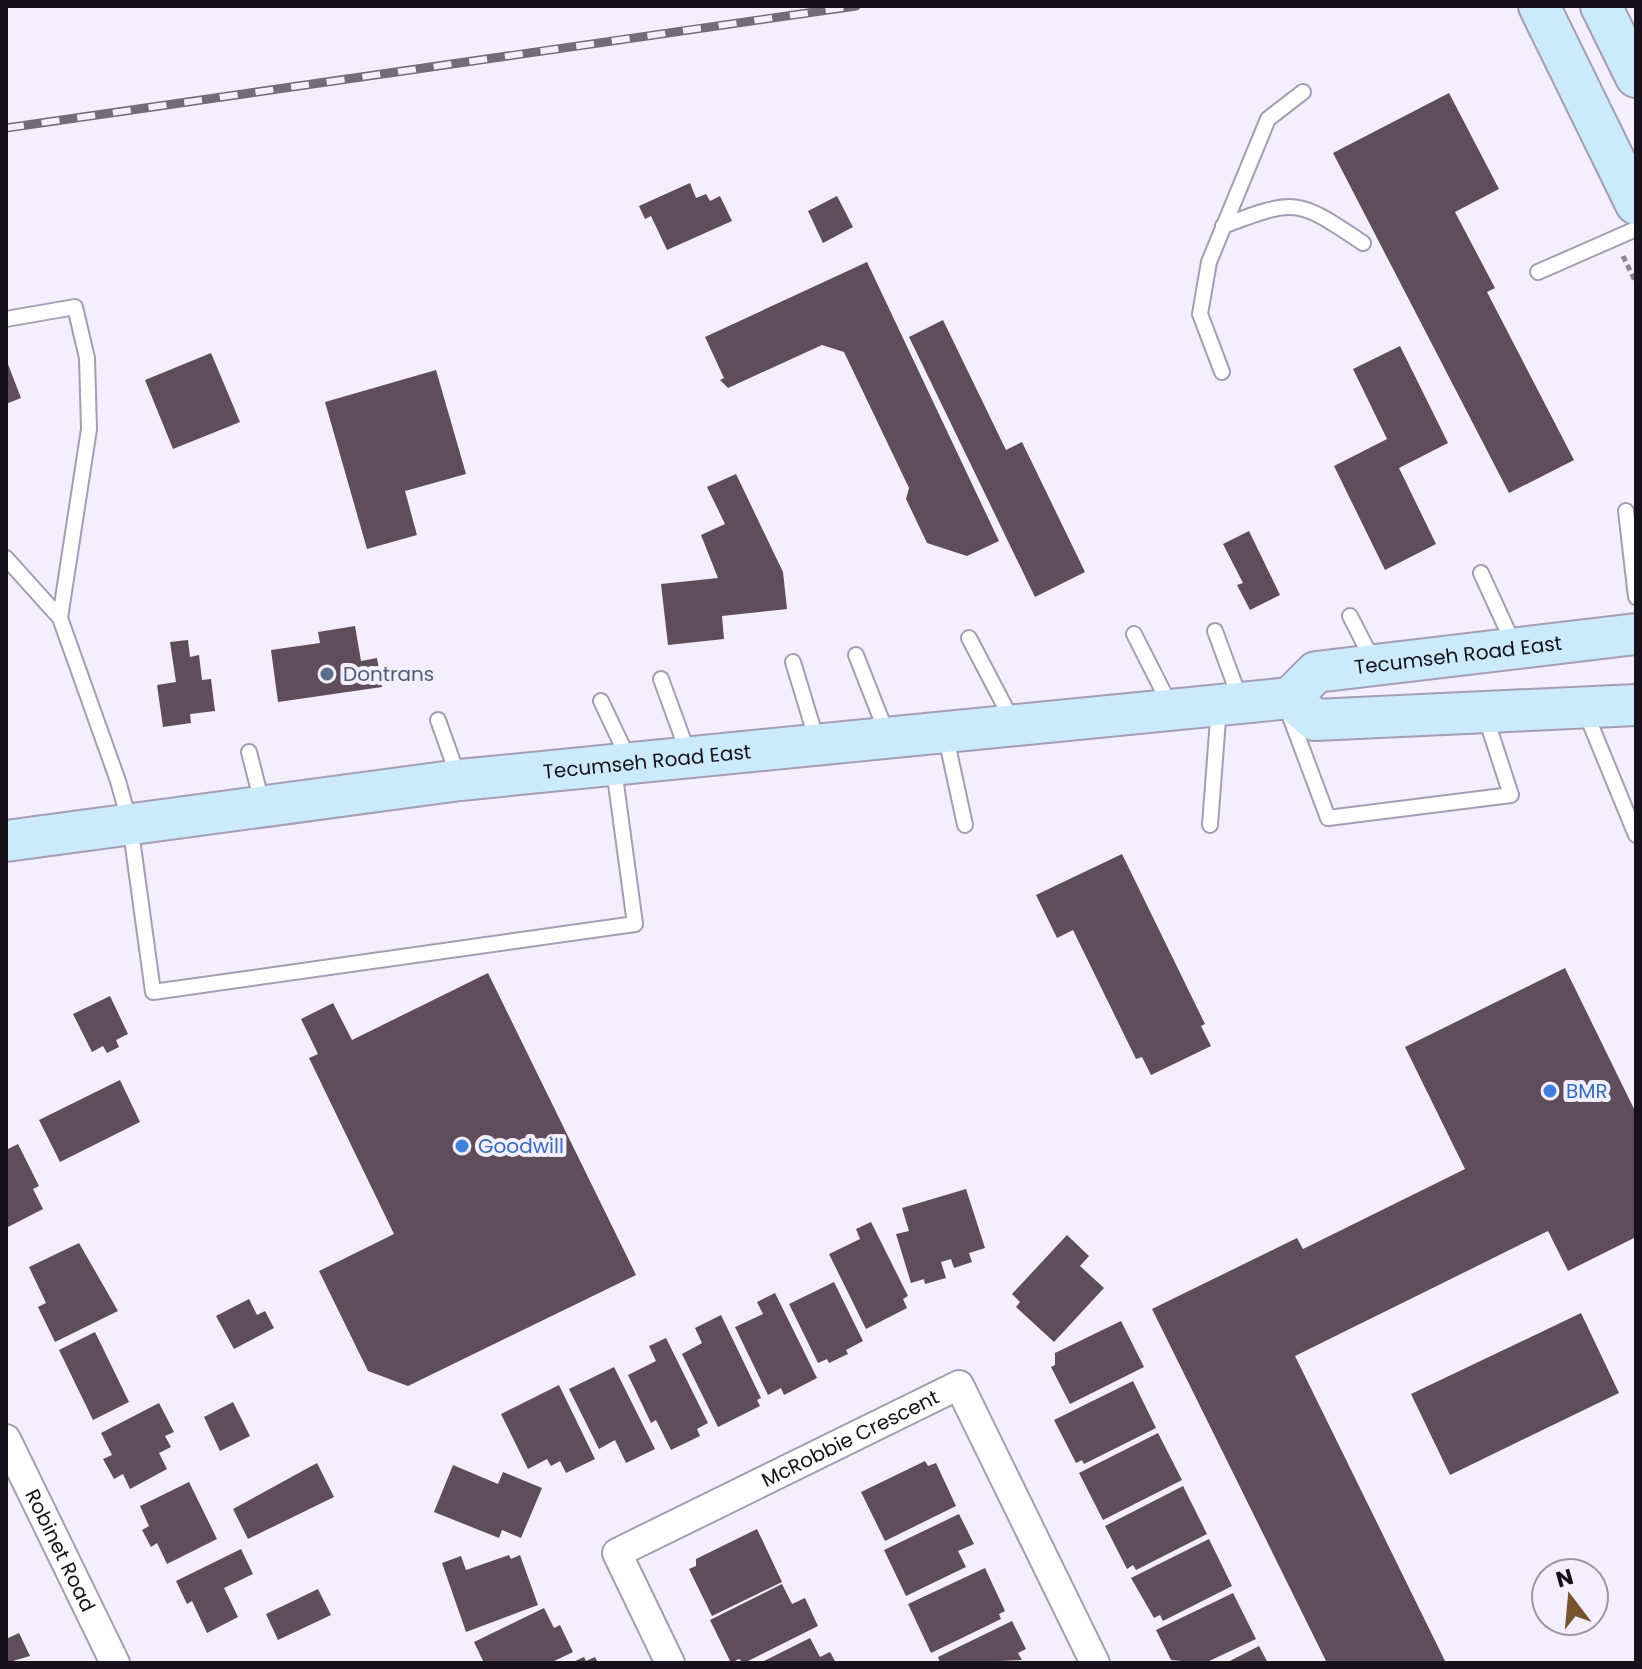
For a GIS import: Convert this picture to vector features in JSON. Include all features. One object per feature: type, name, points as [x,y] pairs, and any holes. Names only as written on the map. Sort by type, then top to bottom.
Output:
[{"type":"main road","points":[[1539,6],[1636,204]]},
{"type":"main road","points":[[1601,6],[1636,77]]},
{"type":"main road","name":"Tecumseh Road East","points":[[6,841],[460,780],[1287,699],[1316,672],[1636,634]]},
{"type":"main road","points":[[1287,699],[1315,720],[1585,710],[1636,705]]},
{"type":"street","name":"McRobbie Crescent","points":[[670,1663],[617,1553],[959,1385],[1095,1663]]},
{"type":"street","name":"Robinet Road","points":[[6,1439],[115,1663]]},
{"type":"lane","points":[[1222,372],[1200,314],[1209,262],[1268,119],[1303,92]]},
{"type":"lane","points":[[1223,226],[1279,205],[1315,211],[1363,243]]},
{"type":"lane","points":[[1538,272],[1636,229]]},
{"type":"lane","points":[[6,319],[75,307],[87,358],[89,429],[60,618]]},
{"type":"lane","points":[[1626,511],[1636,597]]},
{"type":"lane","points":[[6,558],[60,618],[118,781],[130,824],[153,992],[635,924],[622,764],[601,701]]},
{"type":"lane","points":[[1481,573],[1516,649]]},
{"type":"lane","points":[[1350,616],[1375,665]]},
{"type":"lane","points":[[1210,825],[1230,704],[1215,631]]},
{"type":"lane","points":[[1134,634],[1173,710]]},
{"type":"lane","points":[[969,638],[1014,726]]},
{"type":"lane","points":[[856,655],[889,738]]},
{"type":"lane","points":[[793,662],[819,745]]},
{"type":"lane","points":[[661,679],[689,758]]},
{"type":"lane","points":[[1287,699],[1328,818],[1511,795],[1485,714]]},
{"type":"lane","points":[[1585,710],[1630,828],[1636,835]]},
{"type":"lane","points":[[438,720],[460,780]]},
{"type":"lane","points":[[945,732],[965,825]]},
{"type":"lane","points":[[249,752],[263,807]]},
{"type":"path","points":[[1630,272],[1636,283]]},
{"type":"building","points":[[1449,93],[1499,189],[1455,212],[1495,288],[1487,292],[1574,460],[1509,493],[1333,153]]},
{"type":"building","points":[[690,183],[696,198],[706,194],[710,201],[720,196],[732,221],[667,250],[651,216],[645,219],[639,206]]},
{"type":"building","points":[[837,196],[853,227],[823,243],[808,211]]},
{"type":"building","points":[[867,262],[999,541],[967,556],[927,543],[906,499],[909,488],[844,352],[822,345],[728,388],[720,380],[724,378],[705,337]]},
{"type":"building","points":[[943,320],[1006,450],[1022,442],[1085,572],[1035,597],[909,337]]},
{"type":"building","points":[[1400,346],[1448,443],[1399,468],[1436,544],[1385,570],[1334,466],[1387,439],[1353,369]]},
{"type":"building","points":[[211,353],[240,422],[173,449],[145,380]]},
{"type":"building","points":[[6,359],[21,398],[6,404]]},
{"type":"building","points":[[436,370],[466,474],[405,491],[417,535],[367,549],[325,402]]},
{"type":"building","points":[[736,474],[783,572],[787,609],[722,616],[724,639],[668,645],[661,584],[718,578],[701,535],[725,524],[707,487]]},
{"type":"building","points":[[1249,531],[1280,595],[1250,610],[1237,585],[1243,583],[1223,544]]},
{"type":"building","name":"Dontrans","points":[[355,626],[361,661],[377,658],[382,687],[278,702],[271,650],[320,643],[318,632]]},
{"type":"building","points":[[188,640],[190,657],[199,655],[202,680],[211,679],[215,711],[190,714],[191,723],[163,727],[157,685],[176,682],[170,642]]},
{"type":"building","points":[[1122,854],[1205,1024],[1201,1026],[1211,1046],[1151,1075],[1142,1057],[1136,1059],[1073,930],[1057,938],[1036,895]]},
{"type":"building","points":[[1565,968],[1636,1113],[1636,1237],[1568,1271],[1548,1231],[1295,1356],[1446,1663],[1327,1663],[1152,1309],[1297,1238],[1303,1249],[1465,1169],[1405,1047]]},
{"type":"building","name":"Goodwill","points":[[488,973],[636,1275],[408,1386],[368,1371],[319,1271],[394,1234],[309,1058],[318,1054],[301,1019],[333,1003],[352,1040]]},
{"type":"building","points":[[110,996],[128,1034],[116,1040],[119,1047],[107,1053],[103,1046],[92,1052],[73,1014]]},
{"type":"building","points":[[120,1080],[140,1122],[60,1162],[39,1120]]},
{"type":"building","points":[[18,1144],[39,1186],[33,1189],[43,1209],[6,1228],[6,1150]]},
{"type":"building","points":[[966,1189],[985,1248],[969,1253],[972,1262],[954,1268],[951,1259],[941,1262],[946,1278],[925,1284],[924,1279],[911,1283],[896,1234],[909,1231],[902,1208]]},
{"type":"building","points":[[871,1222],[908,1296],[903,1299],[907,1308],[866,1329],[829,1254],[860,1239],[856,1229]]},
{"type":"building","points":[[1067,1235],[1089,1256],[1080,1266],[1104,1288],[1054,1342],[1016,1307],[1020,1302],[1012,1294]]},
{"type":"building","points":[[79,1243],[118,1311],[55,1342],[38,1307],[46,1303],[29,1267]]},
{"type":"building","points":[[834,1282],[863,1341],[846,1350],[848,1354],[829,1363],[827,1359],[818,1363],[789,1304]]},
{"type":"building","points":[[775,1293],[817,1378],[784,1395],[781,1388],[768,1395],[735,1327],[763,1314],[757,1302]]},
{"type":"building","points":[[249,1299],[257,1315],[265,1311],[274,1328],[234,1349],[216,1316]]},
{"type":"building","points":[[1581,1313],[1619,1393],[1450,1475],[1411,1394]]},
{"type":"building","points":[[721,1315],[761,1398],[757,1400],[760,1406],[718,1427],[682,1354],[702,1343],[695,1328]]},
{"type":"building","points":[[1121,1321],[1144,1367],[1070,1404],[1051,1367],[1055,1365],[1055,1353]]},
{"type":"building","points":[[95,1332],[129,1402],[93,1420],[59,1350]]},
{"type":"building","points":[[666,1338],[708,1423],[697,1429],[700,1436],[671,1450],[656,1420],[651,1423],[628,1375],[656,1361],[649,1346]]},
{"type":"building","points":[[614,1367],[655,1449],[626,1463],[615,1440],[599,1449],[569,1389]]},
{"type":"building","points":[[1133,1381],[1156,1428],[1084,1464],[1082,1460],[1076,1463],[1054,1420]]},
{"type":"building","points":[[559,1385],[595,1459],[566,1473],[560,1461],[551,1466],[547,1459],[528,1469],[501,1414]]},
{"type":"building","points":[[233,1402],[250,1436],[220,1451],[204,1417]]},
{"type":"building","points":[[159,1403],[174,1432],[165,1436],[171,1447],[159,1453],[167,1469],[130,1489],[123,1474],[114,1479],[103,1459],[112,1455],[101,1433]]},
{"type":"building","points":[[1158,1433],[1182,1480],[1103,1520],[1079,1473]]},
{"type":"building","points":[[925,1461],[928,1466],[936,1463],[956,1506],[885,1541],[861,1492]]},
{"type":"building","points":[[317,1463],[334,1497],[248,1539],[233,1509]]},
{"type":"building","points":[[453,1465],[498,1484],[503,1472],[542,1488],[521,1538],[502,1530],[499,1538],[434,1512]]},
{"type":"building","points":[[189,1482],[217,1539],[167,1564],[157,1543],[151,1547],[142,1530],[149,1526],[140,1506]]},
{"type":"building","points":[[1183,1486],[1207,1534],[1136,1570],[1133,1565],[1127,1569],[1105,1526]]},
{"type":"building","points":[[959,1514],[974,1544],[958,1551],[966,1567],[906,1596],[884,1550]]},
{"type":"building","points":[[757,1529],[782,1582],[712,1616],[689,1569],[696,1566],[696,1559]]},
{"type":"building","points":[[1209,1539],[1232,1586],[1163,1621],[1160,1615],[1154,1618],[1131,1578]]},
{"type":"building","points":[[241,1549],[253,1574],[224,1588],[238,1617],[207,1633],[192,1601],[187,1604],[176,1581]]},
{"type":"building","points":[[509,1555],[511,1559],[520,1555],[538,1605],[466,1632],[442,1563],[461,1556],[466,1570]]},
{"type":"building","points":[[985,1568],[1005,1611],[999,1614],[1001,1619],[931,1653],[908,1604]]},
{"type":"building","points":[[782,1584],[792,1604],[805,1598],[818,1626],[744,1663],[739,1659],[731,1663],[710,1620]]},
{"type":"building","points":[[318,1589],[331,1615],[278,1640],[266,1614]]},
{"type":"building","points":[[1233,1593],[1256,1639],[1205,1663],[1171,1660],[1156,1630]]},
{"type":"building","points":[[544,1608],[554,1628],[560,1625],[573,1652],[550,1663],[484,1663],[474,1642]]},
{"type":"building","points":[[1012,1621],[1026,1649],[1018,1653],[1022,1660],[940,1663],[938,1657]]},
{"type":"building","points":[[19,1633],[30,1656],[6,1663],[6,1639]]},
{"type":"building","points":[[810,1638],[820,1657],[830,1652],[836,1663],[760,1663]]},
{"type":"building","points":[[1259,1646],[1268,1663],[1226,1663]]},
{"type":"building","points":[[584,1657],[586,1661],[595,1657],[598,1663],[571,1663]]},
{"type":"railway","points":[[6,128],[856,6]]},
{"type":"place","name":"Dontrans","points":[[327,674]]},
{"type":"place","name":"BMR","points":[[1550,1091]]},
{"type":"place","name":"Goodwill","points":[[462,1146]]}]
